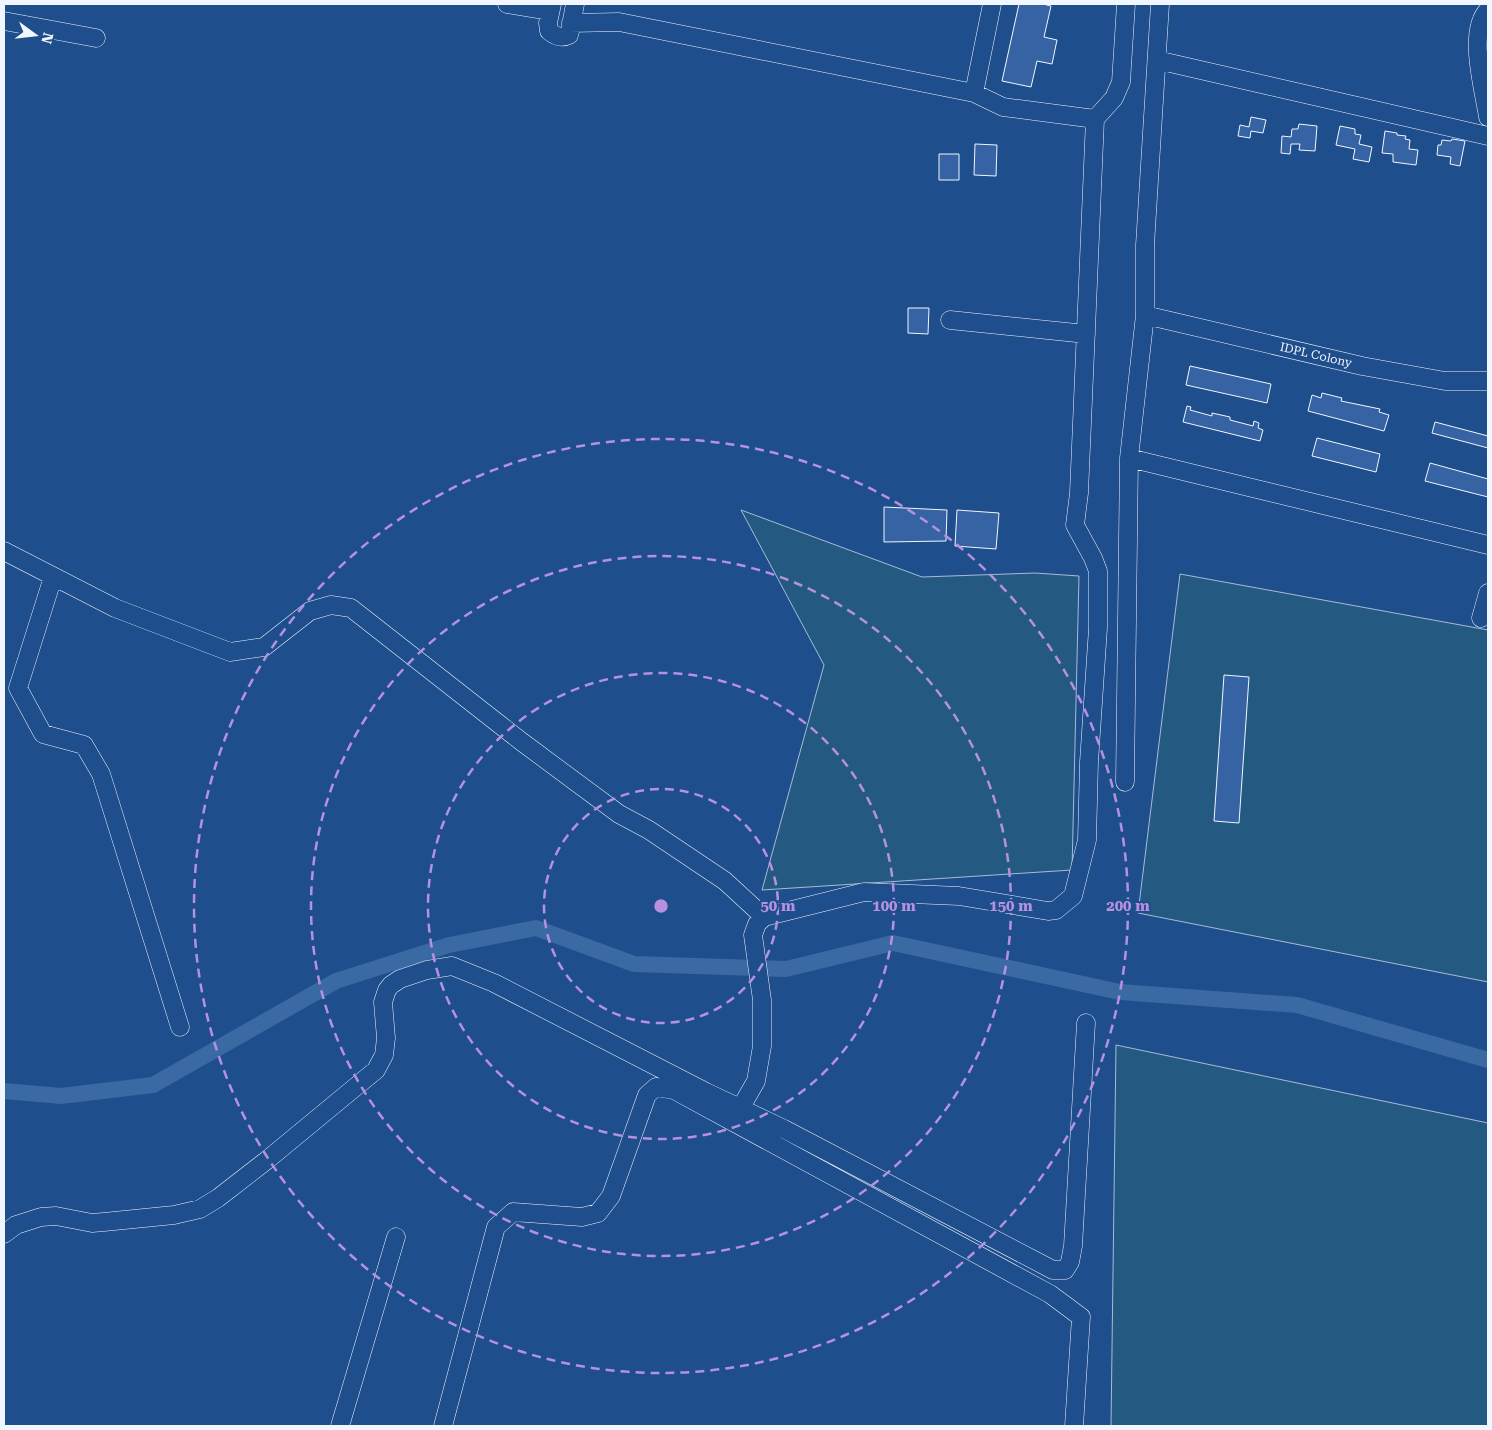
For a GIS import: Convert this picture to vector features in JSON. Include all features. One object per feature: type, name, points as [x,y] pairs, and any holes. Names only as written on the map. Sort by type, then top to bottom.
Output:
[{"type":"street","points":[[507,4],[551,7],[548,23],[549,31],[554,36],[564,37],[569,36],[575,4]]},
{"type":"street","points":[[974,93],[992,4]]},
{"type":"street","points":[[740,1109],[756,1081],[760,1064],[762,1000],[753,935],[757,924],[764,917],[864,892],[959,896],[1048,911],[1056,910],[1073,896],[1087,840],[1089,762],[1098,628],[1098,571],[1076,525],[1079,493],[1095,119],[1114,98],[1121,82],[1126,4]]},
{"type":"street","points":[[1125,782],[1129,458],[1145,315],[1145,245],[1160,4]]},
{"type":"street","points":[[1488,10],[1479,26],[1478,53],[1488,117]]},
{"type":"street","points":[[4,21],[96,38]]},
{"type":"street","points":[[571,23],[619,22],[974,93],[1003,107],[1095,119]]},
{"type":"street","points":[[1157,60],[1488,136]]},
{"type":"street","name":"IDPL Colony","points":[[1145,315],[1362,366],[1445,381],[1488,381]]},
{"type":"street","points":[[950,320],[1086,334]]},
{"type":"street","points":[[1129,458],[1488,544]]},
{"type":"street","points":[[4,551],[115,608],[230,652],[264,647],[310,611],[331,605],[351,608],[522,742],[619,814],[649,830],[725,881],[764,917]]},
{"type":"street","points":[[53,577],[18,688],[43,734],[84,745],[101,774],[180,1027]]},
{"type":"street","points":[[1481,618],[1488,593]]},
{"type":"street","points":[[4,1234],[16,1225],[41,1217],[56,1216],[92,1222],[174,1215],[200,1209],[218,1198],[376,1070],[384,1055],[386,1038],[383,1002],[391,984],[400,979],[440,967],[452,966],[494,983],[740,1109],[784,1129],[1053,1270],[1065,1270],[1070,1262],[1073,1246],[1086,1023]]},
{"type":"street","points":[[443,1426],[496,1227],[513,1212],[582,1217],[598,1213],[611,1196],[647,1095],[656,1087],[674,1090],[1050,1294],[1081,1317],[1074,1426]]},
{"type":"street","points":[[340,1426],[396,1237]]},
{"type":"shaded area","points":[[741,510],[922,577],[1035,573],[1079,576],[1072,870],[762,890],[824,665]]},
{"type":"shaded area","points":[[1180,574],[1488,630],[1488,982],[1138,913]]},
{"type":"shaded area","points":[[1116,1045],[1488,1123],[1488,1426],[1111,1426]]},
{"type":"building","points":[[1019,4],[1051,6],[1044,37],[1057,40],[1052,64],[1037,61],[1031,87],[1002,81]]},
{"type":"building","points":[[1251,117],[1266,120],[1263,133],[1251,131],[1250,138],[1238,136],[1240,125],[1249,127]]},
{"type":"building","points":[[1299,124],[1317,126],[1315,151],[1299,150],[1300,144],[1291,144],[1290,154],[1281,153],[1282,136],[1291,137],[1292,129],[1298,129]]},
{"type":"building","points":[[1340,126],[1355,129],[1355,134],[1361,135],[1359,144],[1372,147],[1369,162],[1353,159],[1355,149],[1336,145]]},
{"type":"building","points":[[1385,131],[1406,136],[1405,139],[1410,140],[1409,149],[1418,150],[1416,165],[1393,162],[1393,154],[1382,153]]},
{"type":"building","points":[[1452,139],[1465,141],[1460,166],[1450,164],[1451,157],[1437,155],[1438,145],[1441,145],[1442,140],[1451,141]]},
{"type":"building","points":[[975,144],[997,145],[996,176],[974,175]]},
{"type":"building","points":[[939,154],[959,154],[959,180],[939,180]]},
{"type":"building","points":[[908,308],[929,308],[928,334],[908,333]]},
{"type":"building","points":[[1190,366],[1271,384],[1267,403],[1186,385]]},
{"type":"building","points":[[1322,393],[1342,398],[1341,401],[1380,409],[1379,412],[1389,415],[1384,431],[1308,411],[1312,395],[1321,398]]},
{"type":"building","points":[[1187,406],[1191,407],[1190,410],[1212,416],[1212,413],[1230,417],[1230,420],[1253,426],[1254,421],[1259,423],[1258,428],[1263,430],[1260,441],[1183,422]]},
{"type":"building","points":[[1435,422],[1488,436],[1488,448],[1432,433]]},
{"type":"building","points":[[1317,438],[1380,454],[1376,472],[1312,456]]},
{"type":"building","points":[[1430,463],[1488,479],[1488,497],[1425,481]]},
{"type":"building","points":[[884,507],[947,510],[946,541],[884,542]]},
{"type":"building","points":[[957,510],[999,513],[996,549],[955,546]]},
{"type":"building","points":[[1224,675],[1249,677],[1239,823],[1214,821]]},
{"type":"waterway","points":[[4,1091],[61,1096],[153,1085],[336,981],[449,945],[536,928],[634,964],[786,969],[893,943],[1120,992],[1297,1005],[1488,1060]]}]
